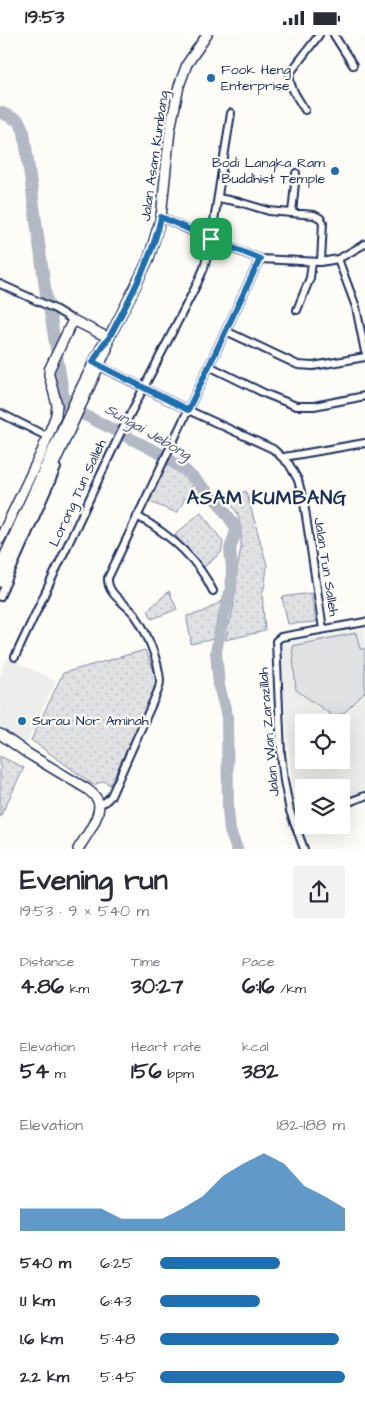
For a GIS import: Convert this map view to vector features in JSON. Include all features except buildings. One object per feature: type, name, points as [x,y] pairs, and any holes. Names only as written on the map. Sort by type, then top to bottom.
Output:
[{"type":"main road","name":"Jalan Asam Kumbang","points":[[0,566],[71,421],[102,346],[109,338],[148,259],[161,217],[170,130],[179,86],[187,64],[207,35]]},
{"type":"main road","points":[[0,539],[48,437],[57,410],[49,375],[50,365],[73,320],[109,338]]},
{"type":"main road","name":"Jalan Asam Kumbang","points":[[0,582],[55,452]]},
{"type":"main road","points":[[0,734],[88,789],[95,796],[99,804],[96,819],[78,849]]},
{"type":"street","points":[[305,110],[292,88],[289,80],[290,73],[319,35]]},
{"type":"street","points":[[334,35],[353,65]]},
{"type":"street","name":"Lorong Tun Salleh","points":[[15,657],[119,436],[204,268],[211,239],[231,113]]},
{"type":"street","points":[[292,213],[296,173]]},
{"type":"street","points":[[218,198],[269,211],[320,217],[323,222],[321,262]]},
{"type":"street","points":[[161,217],[260,259],[321,262],[338,259],[365,244]]},
{"type":"street","points":[[99,804],[105,802],[111,796],[156,695],[160,680],[144,630],[135,616],[110,590],[108,582],[112,567],[260,259]]},
{"type":"street","points":[[338,259],[356,307],[365,352]]},
{"type":"street","points":[[297,310],[310,277],[312,262]]},
{"type":"street","points":[[0,284],[55,309],[73,320]]},
{"type":"street","points":[[226,331],[298,365],[313,366],[365,357]]},
{"type":"street","name":"Jalan Tun Salleh","points":[[96,364],[188,410],[273,449],[284,457],[298,480],[304,503],[323,629]]},
{"type":"street","points":[[209,366],[266,394],[296,406],[314,406],[365,396]]},
{"type":"street","points":[[0,413],[48,437]]},
{"type":"street","name":"Jalan Asam Kumbang","points":[[0,597],[61,459],[71,434],[71,421]]},
{"type":"street","points":[[284,457],[365,443]]},
{"type":"street","points":[[137,516],[161,531],[183,549],[202,571],[213,591]]},
{"type":"street","points":[[323,629],[365,622]]},
{"type":"street","name":"Jalan Wan Zarazillah","points":[[304,849],[287,801],[282,763],[276,641],[281,637],[323,629]]},
{"type":"street","points":[[350,802],[365,796]]},
{"type":"shaded area","points":[[165,461],[183,473],[193,484],[177,513],[147,501]]},
{"type":"shaded area","points":[[246,491],[267,565],[262,594],[265,631],[225,640],[233,609],[241,547],[241,530],[238,514],[227,498]]},
{"type":"shaded area","points":[[201,512],[223,542],[221,553],[204,567],[175,535]]},
{"type":"shaded area","points":[[169,591],[177,609],[152,619],[148,610]]},
{"type":"shaded area","points":[[311,593],[316,622],[288,624],[282,597]]},
{"type":"shaded area","points":[[222,601],[214,639],[191,644],[187,616],[203,612]]},
{"type":"shaded area","points":[[365,629],[365,792],[350,797],[350,779],[295,779],[295,798],[279,644]]},
{"type":"shaded area","points":[[356,633],[360,649],[365,649],[365,692],[344,713],[330,714],[296,690],[292,646]]},
{"type":"shaded area","points":[[145,650],[158,680],[151,699],[110,785],[104,781],[94,785],[31,740],[63,673]]},
{"type":"shaded area","points":[[7,658],[56,681],[25,746],[0,730],[0,674]]},
{"type":"shaded area","points":[[0,756],[24,768],[0,817]]},
{"type":"waterway","name":"Sungai Jebong","points":[[0,112],[19,121],[24,132],[46,295],[65,405],[159,453],[186,471],[219,503],[235,526],[236,531],[230,549],[232,568],[231,589],[216,652],[219,686],[227,716],[230,831],[237,849]]},
{"type":"place","name":"Fook Heng Enterprise","points":[[211,78]]},
{"type":"place","name":"Bodi Langka Ram Buddhist Temple","points":[[335,171]]},
{"type":"place","name":"Surau Nor Aminah","points":[[22,721]]},
{"type":"district","name":"ASAM KUMBANG","points":[[267,498]]},
{"type":"route","points":[[161,217],[211,239],[260,259],[188,410],[93,362],[109,338],[141,274],[159,229],[161,217]]}]
